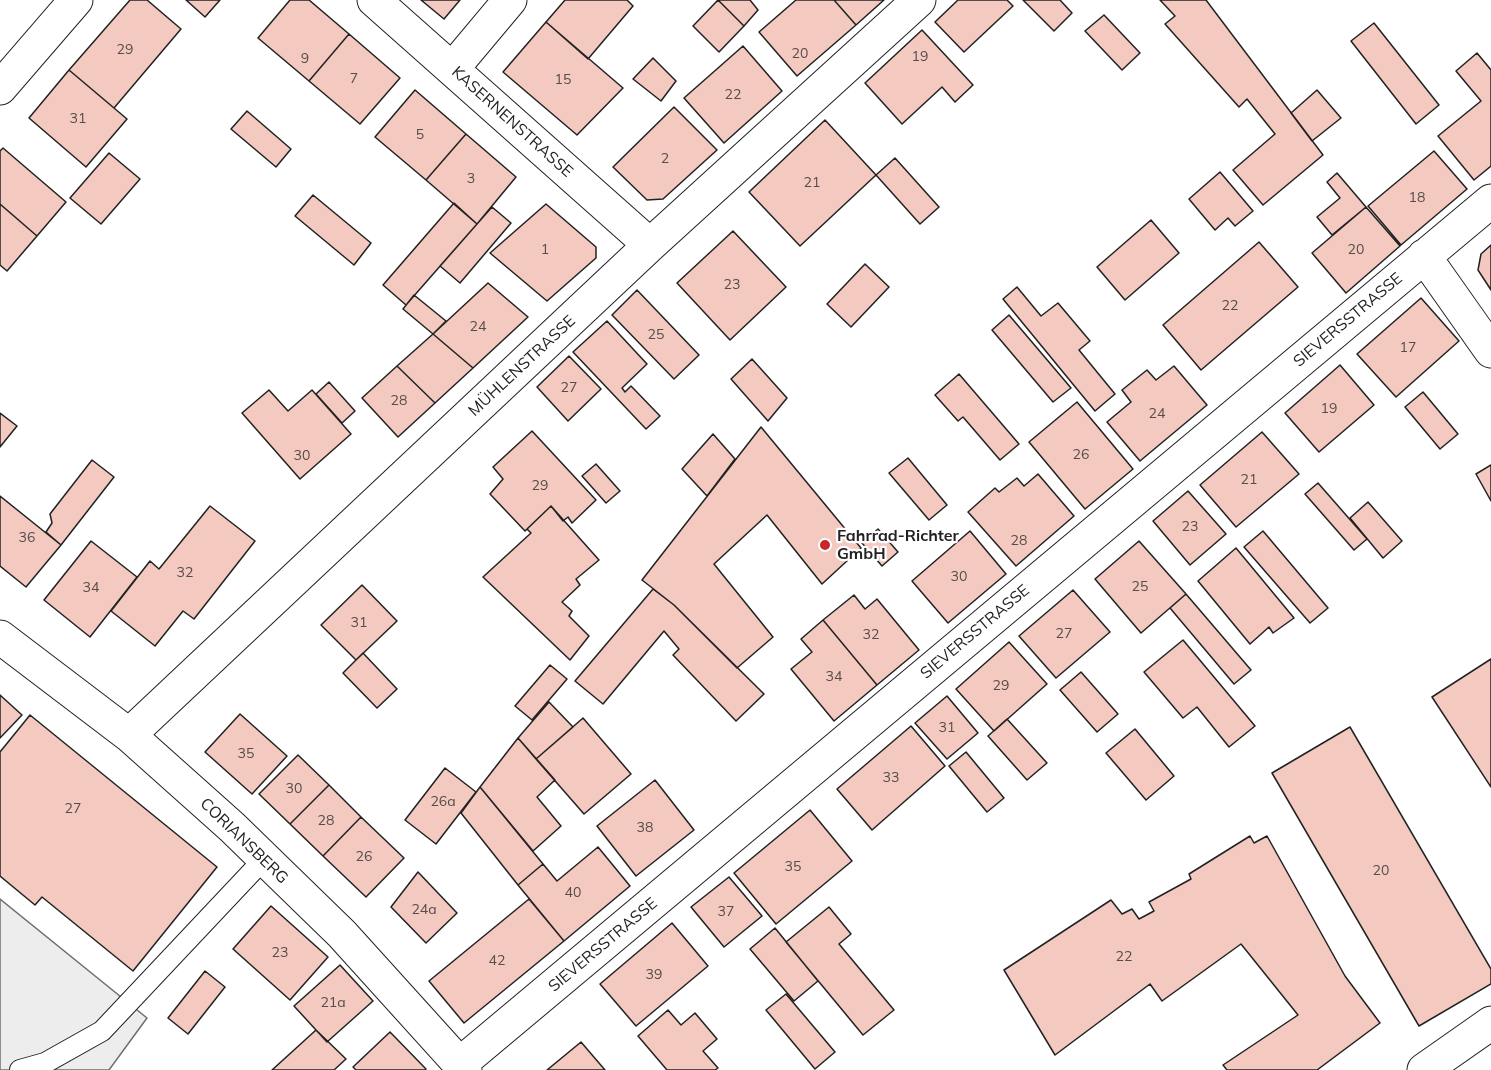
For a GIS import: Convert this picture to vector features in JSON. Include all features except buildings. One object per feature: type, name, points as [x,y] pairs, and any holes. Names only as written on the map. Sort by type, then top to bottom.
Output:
[{"type":"street","points":[[0,88],[76,0]]},
{"type":"street","name":"KASERNENSTRASSE","points":[[374,0],[650,245]]},
{"type":"street","points":[[453,68],[510,0]]},
{"type":"street","name":"MÜHLENSTRASSE","points":[[129,735],[650,245],[919,0]]},
{"type":"street","name":"SIEVERSSTRASSE","points":[[463,1067],[1491,201]]},
{"type":"street","points":[[1424,256],[1491,351]]},
{"type":"street","name":"CORIANSBERG","points":[[0,637],[129,735],[232,827],[342,934],[463,1067]]},
{"type":"street","points":[[1424,1070],[1491,1023]]},
{"type":"lane","points":[[20,1070],[45,1063],[102,1031],[264,859]]},
{"type":"shaded area","points":[[0,899],[147,1018],[109,1070],[0,1070]]},
{"type":"place","name":"Fahrrad-Richter GmbH","points":[[825,545]]}]
